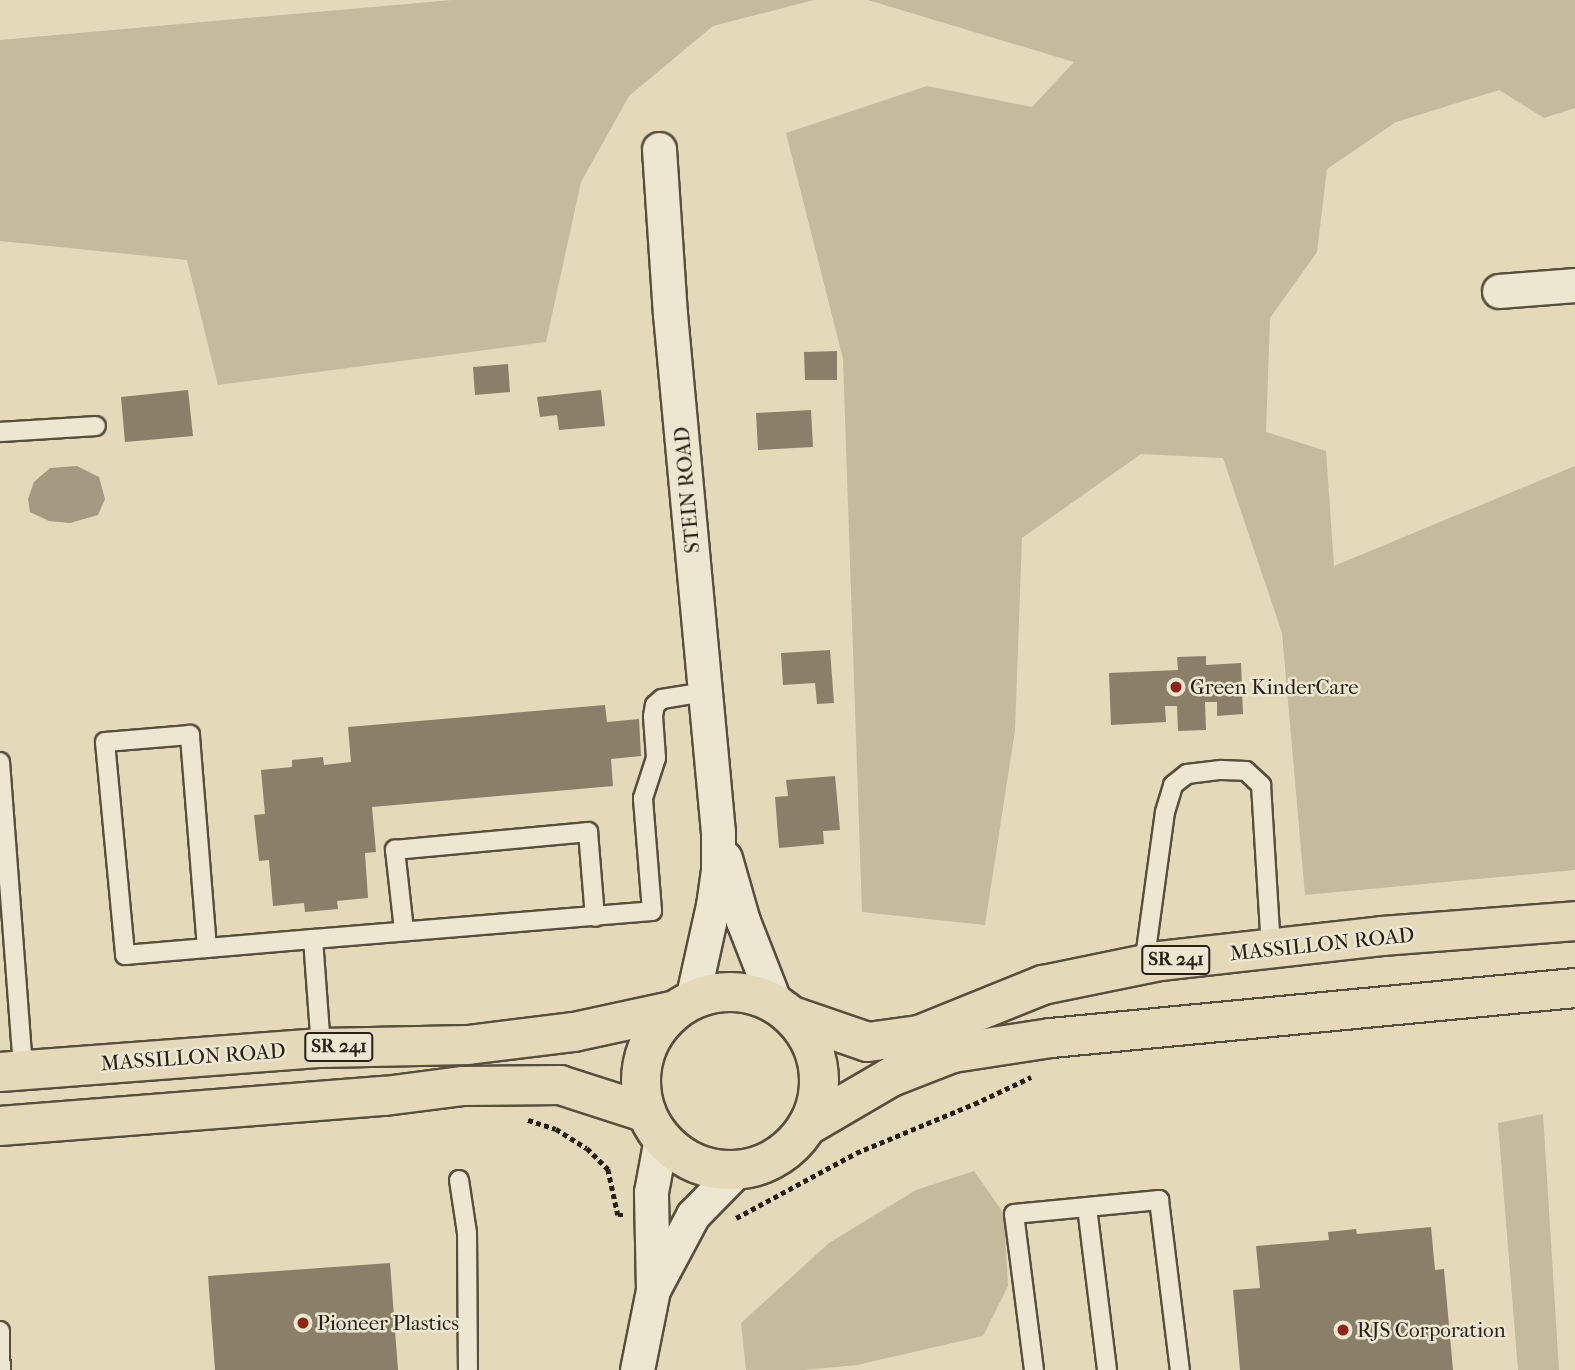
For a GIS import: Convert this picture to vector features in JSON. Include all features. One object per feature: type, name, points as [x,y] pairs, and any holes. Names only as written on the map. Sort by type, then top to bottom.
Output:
[{"type":"main road","name":"MASSILLON ROAD","points":[[784,1010],[868,1042],[919,1035],[1043,985],[1144,965],[1271,949],[1575,921]]},
{"type":"main road","points":[[0,1126],[371,1097],[463,1086],[560,1085],[654,1126],[682,1157],[709,1168],[737,1170],[765,1164],[781,1154],[807,1126],[891,1077],[953,1053],[1051,1038],[1575,988]]},
{"type":"main road","name":"SR 241","points":[[684,1005],[707,993],[737,991],[767,998],[784,1010]]},
{"type":"main road","name":"MASSILLON ROAD","points":[[12,1071],[321,1048],[468,1045],[574,1032],[684,1005]]},
{"type":"main road","points":[[654,1126],[641,1085],[644,1055],[657,1027],[684,1005]]},
{"type":"main road","points":[[784,1010],[810,1040],[819,1069],[818,1100],[807,1126]]},
{"type":"street","name":"STEIN ROAD","points":[[659,149],[670,314],[718,832],[718,870],[713,905],[684,1005]]},
{"type":"street","points":[[1499,292],[1575,285]]},
{"type":"street","name":"STEIN ROAD","points":[[718,832],[743,921],[784,1010]]},
{"type":"street","points":[[637,1370],[653,1290],[651,1192],[654,1126]]},
{"type":"street","points":[[653,1290],[693,1215],[737,1170]]},
{"type":"lane","points":[[0,432],[96,426]]},
{"type":"lane","points":[[207,948],[190,735],[105,742],[125,955],[595,916],[652,911],[643,798],[656,758],[653,716],[655,705],[662,699],[705,692]]},
{"type":"lane","points":[[1144,965],[1165,812],[1173,785],[1187,774],[1246,771],[1261,785],[1271,949]]},
{"type":"lane","points":[[0,772],[12,1071]]},
{"type":"lane","points":[[404,930],[395,850],[588,832],[595,916]]},
{"type":"lane","points":[[313,939],[321,1048]]},
{"type":"lane","points":[[459,1180],[467,1233],[468,1370]]},
{"type":"lane","points":[[1034,1370],[1014,1214],[1159,1200],[1180,1370]]},
{"type":"lane","points":[[1087,1207],[1107,1370]]},
{"type":"lane","points":[[0,1331],[1,1370]]},
{"type":"shaded area","points":[[452,0],[814,0],[713,26],[629,96],[581,182],[546,342],[218,385],[187,260],[0,241],[0,40]]},
{"type":"shaded area","points":[[868,0],[1575,0],[1575,108],[1544,118],[1499,90],[1396,122],[1327,169],[1317,252],[1270,318],[1266,432],[1326,451],[1334,566],[1575,466],[1575,870],[1305,895],[1282,633],[1223,458],[1141,454],[1022,538],[1015,730],[985,925],[862,912],[843,359],[786,133],[927,86],[1032,107],[1074,62]]},
{"type":"shaded area","points":[[77,466],[99,477],[105,499],[98,515],[70,523],[49,521],[30,512],[28,499],[34,482],[50,468]]},
{"type":"shaded area","points":[[1543,1114],[1559,1370],[1518,1370],[1498,1123]]},
{"type":"shaded area","points":[[974,1171],[1004,1214],[1008,1286],[983,1336],[857,1365],[804,1370],[746,1370],[741,1323],[829,1243],[916,1190]]},
{"type":"building","points":[[837,351],[837,380],[805,380],[804,352]]},
{"type":"building","points":[[508,364],[510,392],[475,395],[473,367]]},
{"type":"building","points":[[188,390],[193,436],[125,442],[121,397]]},
{"type":"building","points":[[601,390],[605,426],[559,430],[557,415],[540,417],[537,397]]},
{"type":"building","points":[[811,410],[813,447],[758,450],[756,413]]},
{"type":"building","points":[[830,650],[834,703],[817,704],[815,683],[783,685],[781,653]]},
{"type":"building","name":"Green KinderCare","points":[[1206,656],[1206,665],[1241,663],[1243,714],[1217,716],[1217,702],[1205,702],[1206,730],[1178,731],[1177,706],[1165,706],[1166,722],[1111,725],[1109,673],[1178,670],[1177,657]]},
{"type":"building","points":[[605,705],[607,722],[639,719],[641,756],[611,759],[613,786],[372,807],[376,852],[365,853],[368,898],[337,901],[338,909],[305,912],[304,903],[273,906],[269,860],[259,861],[254,815],[265,814],[261,770],[292,767],[292,760],[323,757],[324,765],[351,762],[348,727]]},
{"type":"building","points":[[835,776],[840,830],[823,831],[824,844],[779,848],[775,797],[788,796],[786,780]]},
{"type":"building","name":"RJS Corporation","points":[[1431,1227],[1435,1270],[1444,1269],[1453,1370],[1240,1370],[1233,1290],[1260,1288],[1256,1246],[1329,1240],[1328,1232],[1356,1229],[1357,1234]]},
{"type":"building","name":"Pioneer Plastics","points":[[390,1263],[398,1370],[215,1370],[208,1276]]},
{"type":"place","name":"Green KinderCare","points":[[1176,687]]},
{"type":"place","name":"Pioneer Plastics","points":[[303,1323]]},
{"type":"place","name":"RJS Corporation","points":[[1343,1330]]}]
